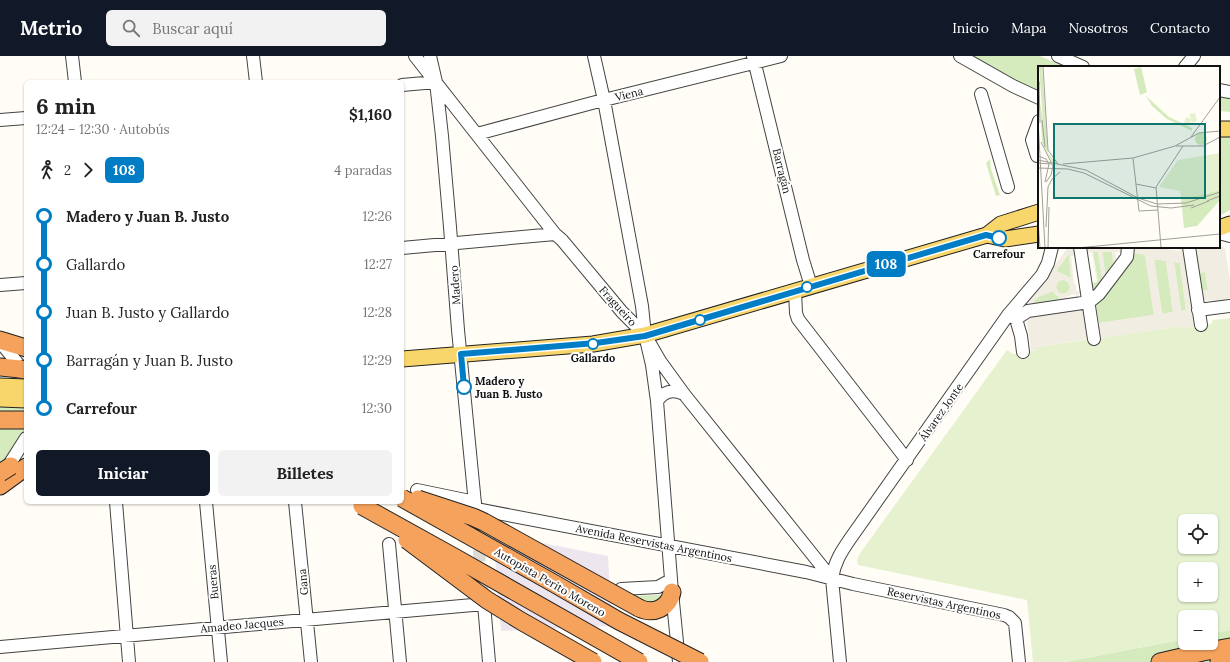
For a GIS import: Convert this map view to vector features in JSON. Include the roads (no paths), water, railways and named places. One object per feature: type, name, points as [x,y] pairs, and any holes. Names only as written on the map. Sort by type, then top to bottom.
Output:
[{"type":"highway","points":[[0,334],[23,347]]},
{"type":"highway","points":[[0,341],[23,347]]},
{"type":"highway","points":[[0,367],[24,372]]},
{"type":"highway","points":[[0,420],[24,420]]},
{"type":"highway","points":[[2,473],[24,460]]},
{"type":"highway","points":[[0,486],[24,469]]},
{"type":"highway","points":[[407,495],[484,522],[639,608],[650,611],[660,609],[667,603],[672,586]]},
{"type":"highway","name":"Autopista Perito Moreno","points":[[407,495],[619,621],[700,662]]},
{"type":"highway","points":[[358,504],[487,600],[593,662]]},
{"type":"highway","points":[[358,504],[639,662]]},
{"type":"highway","points":[[1160,662],[1230,647]]},
{"type":"highway","points":[[1219,662],[1230,658]]},
{"type":"main road","points":[[404,359],[596,343],[645,336],[986,235],[1001,224],[1038,212]]},
{"type":"main road","points":[[986,235],[1005,239],[1038,234]]},
{"type":"main road","points":[[0,386],[24,387]]},
{"type":"main road","points":[[0,399],[24,400]]},
{"type":"street","points":[[72,56],[75,80]]},
{"type":"street","points":[[253,56],[256,80]]},
{"type":"street","name":"Fragueiro","points":[[415,56],[555,234],[562,240],[622,312],[645,336],[660,361],[684,394],[832,578]]},
{"type":"street","name":"Madero","points":[[430,56],[436,82],[476,508]]},
{"type":"street","points":[[594,56],[604,100],[642,306],[645,336],[652,364],[657,401],[679,662]]},
{"type":"street","name":"Viena","points":[[477,134],[754,59],[781,56]]},
{"type":"street","points":[[960,56],[1013,86],[1038,98]]},
{"type":"street","points":[[1058,56],[1081,66]]},
{"type":"street","name":"Barragán","points":[[754,59],[803,260],[811,286]]},
{"type":"street","points":[[404,85],[436,82]]},
{"type":"street","points":[[1220,90],[1230,92]]},
{"type":"street","points":[[981,94],[1008,187]]},
{"type":"street","points":[[0,120],[24,118]]},
{"type":"street","points":[[1036,130],[1032,140],[1037,156]]},
{"type":"street","points":[[404,248],[555,234]]},
{"type":"street","name":"Álvarez Jonte","points":[[832,578],[833,570],[841,553],[1042,275],[1048,263],[1052,248]]},
{"type":"street","points":[[1080,248],[1094,339]]},
{"type":"street","points":[[1023,352],[1021,336],[1012,317],[1028,311],[1089,302],[1100,294],[1127,257],[1128,248]]},
{"type":"street","points":[[1189,248],[1201,325]]},
{"type":"street","points":[[0,285],[24,282]]},
{"type":"street","points":[[795,291],[796,313],[798,319],[907,460]]},
{"type":"street","points":[[1198,310],[1230,306]]},
{"type":"street","points":[[0,341],[24,370]]},
{"type":"street","points":[[657,401],[661,395],[669,391],[677,391],[684,394]]},
{"type":"street","points":[[2,473],[24,441]]},
{"type":"street","points":[[2,473],[24,453]]},
{"type":"street","name":"Avenida Reservistas Argentinos","points":[[407,495],[832,578]]},
{"type":"street","points":[[116,504],[129,662]]},
{"type":"street","name":"Bueras","points":[[206,504],[221,662]]},
{"type":"street","name":"Gana","points":[[295,504],[310,662]]},
{"type":"street","points":[[389,544],[400,662]]},
{"type":"street","points":[[832,578],[840,662]]},
{"type":"street","name":"Reservistas Argentinos","points":[[832,578],[1009,617],[1015,623],[1019,662]]},
{"type":"street","points":[[621,589],[672,586]]},
{"type":"street","name":"Amadeo Jacques","points":[[0,647],[484,604],[489,662]]},
{"type":"tunnel","points":[[476,514],[483,601]]},
{"type":"place","name":"Carrefour","points":[[999,238]]},
{"type":"place","name":"Gallardo","points":[[593,344]]},
{"type":"place","name":"Madero y Juan B. Justo","points":[[464,387]]}]
